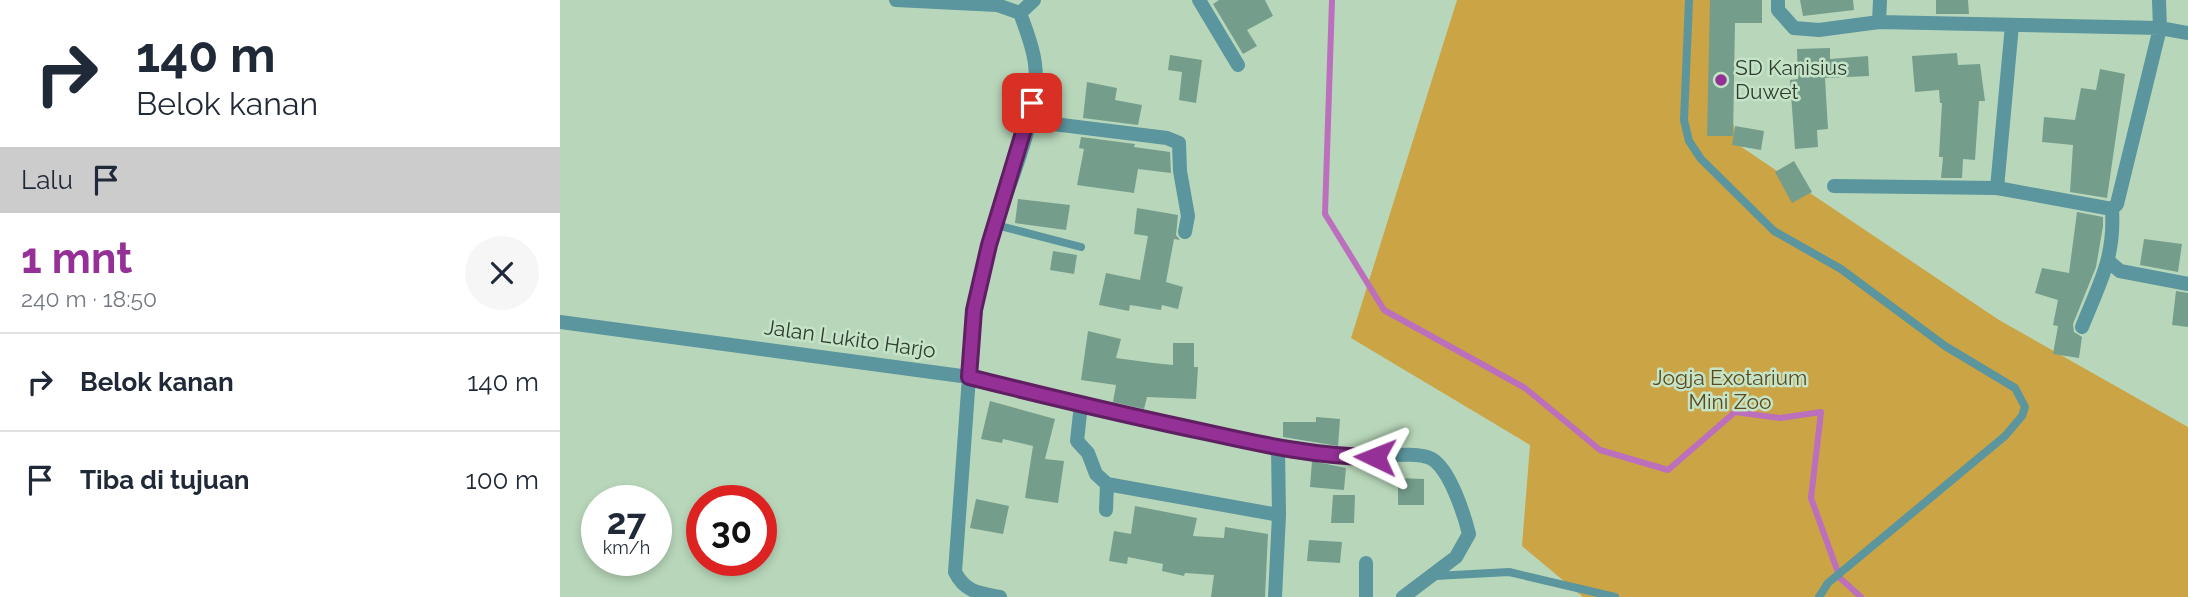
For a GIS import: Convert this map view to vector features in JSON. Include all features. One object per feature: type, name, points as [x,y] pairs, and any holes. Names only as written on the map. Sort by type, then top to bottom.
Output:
[{"type":"street","points":[[896,0],[997,5],[1020,13]]},
{"type":"street","points":[[1020,13],[1034,0]]},
{"type":"street","points":[[1199,0],[1238,65]]},
{"type":"street","points":[[1778,0],[1778,10],[1794,28],[1819,30],[1879,22],[2160,28],[2188,33]]},
{"type":"street","points":[[1879,22],[1880,0]]},
{"type":"street","points":[[2082,327],[2109,261],[2114,240],[2112,209],[2117,204],[2160,28],[2159,0]]},
{"type":"street","points":[[1000,597],[975,592],[962,585],[956,572],[974,310],[996,225],[1029,121],[1036,84],[1035,66],[1020,13]]},
{"type":"street","points":[[1997,188],[2012,25]]},
{"type":"street","points":[[1029,121],[1167,138],[1179,143],[1180,171],[1188,216],[1185,232]]},
{"type":"street","points":[[1834,186],[1997,188],[2112,209]]},
{"type":"street","points":[[2109,261],[2120,271],[2188,284]]},
{"type":"street","name":"Jalan Lukito Harjo","points":[[560,323],[969,377],[1278,448],[1350,457],[1416,455],[1435,461],[1450,479],[1469,534],[1456,557],[1403,597]]},
{"type":"street","points":[[1081,404],[1077,441],[1088,453],[1096,474],[1107,484],[1279,516]]},
{"type":"street","points":[[1275,597],[1279,516],[1278,448]]},
{"type":"street","points":[[1106,510],[1107,484]]},
{"type":"street","points":[[1366,563],[1366,597]]},
{"type":"lane","points":[[1689,0],[1684,120],[1689,141],[1701,159],[1774,231],[1841,269],[1945,346],[2015,388],[2025,407],[2022,416],[2005,436],[1828,583],[1819,597]]},
{"type":"lane","points":[[996,225],[1081,247]]},
{"type":"lane","points":[[1429,576],[1509,572],[1615,597]]},
{"type":"green space","name":"Jogja Exotarium Mini Zoo","points":[[1457,0],[1711,0],[1737,144],[1999,320],[2188,427],[2188,597],[1583,597],[1522,546],[1530,445],[1351,338]]},
{"type":"building","points":[[1219,0],[1265,0],[1273,16],[1247,30],[1257,46],[1243,54],[1213,4]]},
{"type":"building","name":"SD Kanisius Duwet","points":[[1710,0],[1762,0],[1762,23],[1735,23],[1733,136],[1707,136]]},
{"type":"building","points":[[1800,0],[1853,0],[1854,10],[1803,16]]},
{"type":"building","points":[[1936,0],[1968,0],[1969,14],[1936,14]]},
{"type":"building","points":[[1830,48],[1830,59],[1868,56],[1869,76],[1825,78],[1828,129],[1817,130],[1818,147],[1795,149],[1790,80],[1798,79],[1797,49]]},
{"type":"building","points":[[1957,53],[1958,65],[1980,64],[1985,101],[1979,101],[1975,160],[1963,159],[1962,178],[1941,178],[1943,157],[1939,157],[1942,103],[1939,90],[1915,92],[1912,56]]},
{"type":"building","points":[[1170,55],[1202,60],[1196,103],[1179,100],[1182,72],[1168,70]]},
{"type":"building","points":[[2100,69],[2125,74],[2107,198],[2070,192],[2073,145],[2042,142],[2044,117],[2075,120],[2081,88],[2096,90]]},
{"type":"building","points":[[1087,82],[1117,88],[1115,100],[1142,105],[1138,125],[1083,118]]},
{"type":"building","points":[[1735,126],[1764,131],[1761,150],[1732,145]]},
{"type":"building","points":[[1081,137],[1170,152],[1171,173],[1138,169],[1134,193],[1077,185],[1084,149],[1079,148]]},
{"type":"building","points":[[1794,161],[1812,192],[1792,203],[1775,172]]},
{"type":"building","points":[[1018,199],[1070,205],[1066,230],[1015,223]]},
{"type":"building","points":[[1137,208],[1178,215],[1176,235],[1180,240],[1174,239],[1166,282],[1183,287],[1178,309],[1162,305],[1161,310],[1130,305],[1129,311],[1099,305],[1106,273],[1140,280],[1148,236],[1134,234]]},
{"type":"building","points":[[2077,212],[2103,217],[2096,267],[2073,324],[2074,332],[2082,337],[2079,358],[2053,354],[2058,326],[2053,325],[2058,300],[2035,293],[2042,268],[2069,273]]},
{"type":"building","points":[[2144,239],[2182,244],[2178,272],[2140,265]]},
{"type":"building","points":[[1053,251],[1077,255],[1074,274],[1050,270]]},
{"type":"building","points":[[2176,291],[2188,293],[2188,327],[2172,325]]},
{"type":"building","points":[[1088,331],[1121,339],[1116,358],[1153,363],[1173,365],[1173,343],[1194,343],[1194,367],[1198,367],[1196,399],[1147,397],[1144,409],[1113,402],[1116,385],[1081,380]]},
{"type":"building","points":[[990,401],[1055,419],[1045,459],[1064,461],[1058,503],[1025,498],[1033,446],[1003,439],[1002,443],[981,439]]},
{"type":"building","points":[[1316,417],[1340,419],[1338,446],[1283,437],[1283,422],[1316,422]]},
{"type":"building","points":[[1312,461],[1346,468],[1344,490],[1310,487]]},
{"type":"building","points":[[1398,478],[1424,479],[1424,505],[1398,505]]},
{"type":"building","points":[[1333,495],[1355,495],[1354,523],[1331,523]]},
{"type":"building","points":[[976,499],[1009,506],[1003,534],[970,528]]},
{"type":"building","points":[[1135,506],[1197,518],[1193,536],[1224,538],[1225,527],[1268,534],[1265,597],[1211,597],[1214,575],[1185,573],[1184,576],[1162,571],[1163,564],[1128,557],[1127,564],[1109,561],[1114,531],[1131,534]]},
{"type":"building","points":[[1309,540],[1342,542],[1340,563],[1307,561]]},
{"type":"waterway","points":[[1332,0],[1325,214],[1384,310],[1525,388],[1600,450],[1668,470],[1735,412],[1780,418],[1821,412],[1811,498],[1840,578],[1861,597]]},
{"type":"place","name":"SD Kanisius Duwet","points":[[1721,80]]},
{"type":"route","points":[[1032,103],[1029,121],[989,245],[974,310],[969,377],[1103,411],[1278,448],[1350,457],[1375,457]]}]
